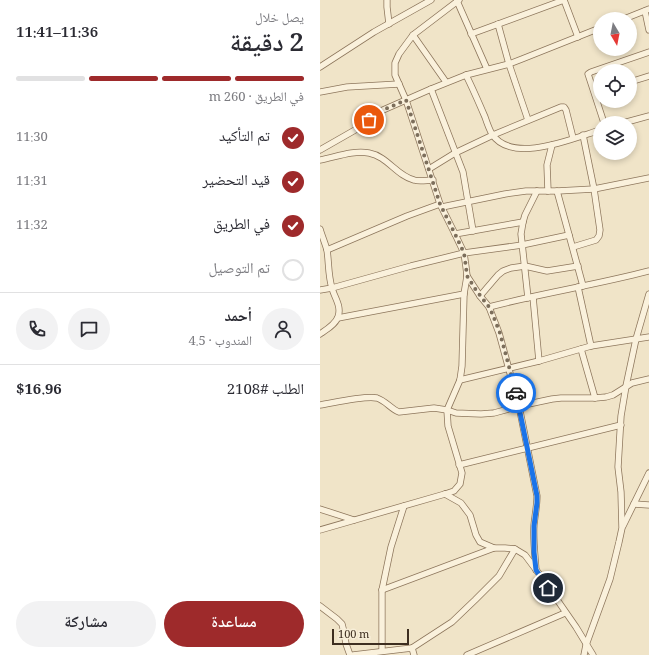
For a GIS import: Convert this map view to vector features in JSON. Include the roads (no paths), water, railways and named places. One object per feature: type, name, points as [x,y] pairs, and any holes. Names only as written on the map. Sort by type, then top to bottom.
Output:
[{"type":"street","points":[[387,0],[389,24]]},
{"type":"street","points":[[320,67],[374,32],[431,0]]},
{"type":"street","points":[[471,34],[564,0],[578,37]]},
{"type":"street","points":[[320,530],[445,494],[454,491],[460,484],[462,473],[448,426],[447,410],[460,380],[462,366],[464,294],[467,276],[464,253],[441,205],[406,100],[395,75],[395,63],[399,54],[413,35],[458,1],[487,69]]},
{"type":"street","points":[[637,14],[647,10],[649,30]]},
{"type":"street","points":[[498,24],[509,64],[528,120]]},
{"type":"street","points":[[320,150],[355,130],[383,110],[430,88],[466,75],[509,64],[593,31]]},
{"type":"street","points":[[413,35],[446,82]]},
{"type":"street","points":[[621,64],[649,52]]},
{"type":"street","points":[[593,72],[588,74],[593,85]]},
{"type":"street","points":[[466,75],[493,135],[505,145],[515,148],[552,145],[593,132]]},
{"type":"street","points":[[637,80],[649,76]]},
{"type":"street","points":[[320,92],[346,87],[399,84]]},
{"type":"street","points":[[430,88],[463,172],[473,230]]},
{"type":"street","points":[[430,169],[455,153],[493,135],[561,107],[564,107],[573,138]]},
{"type":"street","points":[[637,119],[649,116]]},
{"type":"street","points":[[573,247],[596,240],[599,236],[600,230],[594,188],[583,135]]},
{"type":"street","points":[[548,191],[547,165],[552,145]]},
{"type":"street","points":[[320,160],[358,152],[370,153],[380,158],[406,178],[416,181],[433,180]]},
{"type":"street","points":[[327,250],[407,216],[441,205],[505,194],[594,188],[649,178]]},
{"type":"street","points":[[537,191],[523,222],[521,234],[539,361]]},
{"type":"street","points":[[557,191],[578,266],[590,346]]},
{"type":"street","points":[[455,234],[523,222]]},
{"type":"street","points":[[320,230],[327,250],[332,288],[339,308],[338,318],[332,326],[320,334]]},
{"type":"street","points":[[320,290],[464,253],[522,245],[569,235]]},
{"type":"street","points":[[480,296],[493,280],[503,271],[516,267],[525,266],[547,271],[578,266]]},
{"type":"street","points":[[489,307],[649,271]]},
{"type":"street","points":[[467,276],[492,313],[500,333],[519,406],[537,496],[534,526],[536,570]]},
{"type":"street","points":[[338,318],[464,294]]},
{"type":"street","points":[[622,528],[621,492],[618,467],[622,408],[636,339],[649,294]]},
{"type":"street","points":[[460,380],[509,369],[590,346],[649,337]]},
{"type":"street","points":[[581,349],[595,398]]},
{"type":"street","points":[[320,405],[361,398],[376,398],[399,412],[434,408],[456,413],[482,414],[494,413],[519,406],[561,398],[606,397],[613,395],[626,386],[649,379]]},
{"type":"street","points":[[459,464],[621,425]]},
{"type":"street","points":[[584,655],[586,645],[610,579],[622,528],[649,473]]},
{"type":"street","points":[[445,494],[461,503],[470,514],[476,535],[480,542],[494,548]]},
{"type":"street","points":[[634,504],[649,505]]},
{"type":"street","points":[[382,651],[382,590],[391,547],[404,506]]},
{"type":"street","points":[[320,509],[355,520]]},
{"type":"street","points":[[382,590],[494,548],[515,549],[525,555],[576,627],[593,655]]},
{"type":"street","points":[[320,606],[337,618],[342,624],[346,644],[352,655],[412,648],[452,622],[499,576],[515,549]]},
{"type":"street","points":[[467,655],[565,613]]},
{"type":"street","points":[[412,648],[414,655]]}]
